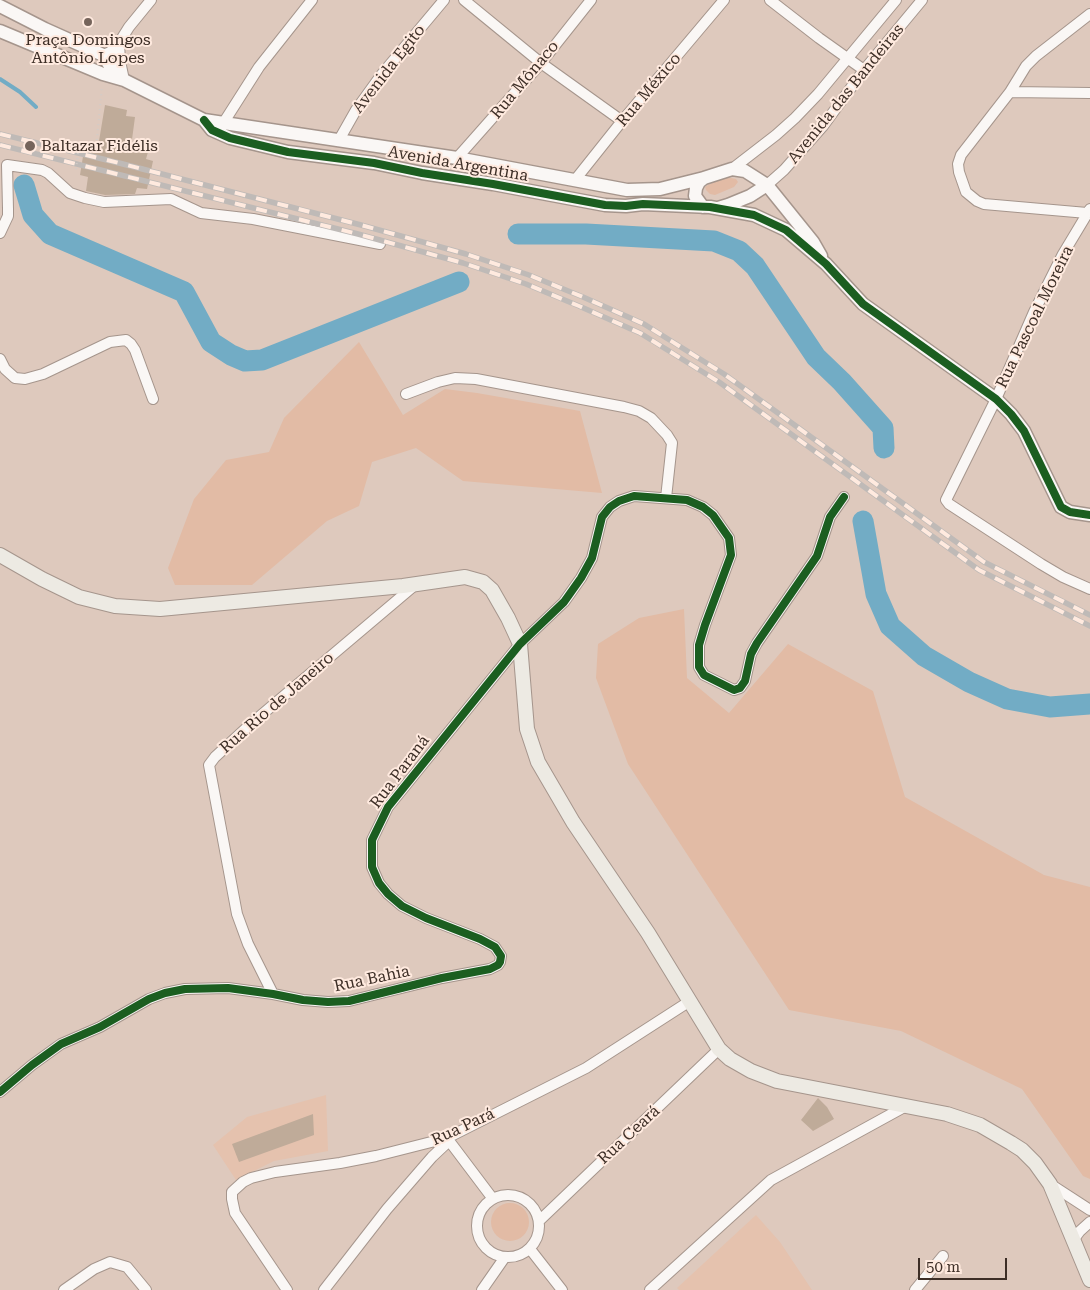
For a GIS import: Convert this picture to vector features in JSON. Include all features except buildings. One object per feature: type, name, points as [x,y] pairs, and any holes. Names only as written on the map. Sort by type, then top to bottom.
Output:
[{"type":"main road","points":[[0,555],[42,579],[79,596],[115,606],[160,609],[416,585],[465,577],[483,582],[492,590],[520,644],[528,728],[538,762],[573,822],[643,926],[719,1049],[730,1059],[751,1072],[777,1081],[947,1114],[990,1130],[1022,1150],[1042,1172],[1050,1184],[1090,1280]]},
{"type":"street","points":[[103,55],[110,52],[119,43],[129,27],[151,0]]},
{"type":"street","points":[[224,122],[259,67],[312,0]]},
{"type":"street","name":"Avenida Egito","points":[[339,140],[356,110],[382,74],[444,0]]},
{"type":"street","points":[[464,0],[541,63],[622,121]]},
{"type":"street","name":"Rua Mônaco","points":[[457,158],[541,63],[590,0]]},
{"type":"street","name":"Rua México","points":[[574,180],[724,0]]},
{"type":"street","points":[[770,0],[864,70]]},
{"type":"street","name":"Avenida das Bandeiras","points":[[732,168],[776,135],[795,118],[849,59],[896,0]]},
{"type":"street","name":"Avenida das Bandeiras","points":[[767,185],[784,170],[823,126],[864,70],[922,0]]},
{"type":"street","points":[[0,6],[45,30],[103,55],[110,66],[124,80]]},
{"type":"street","points":[[1089,211],[977,202],[966,192],[958,164],[961,155],[1010,92],[1026,66],[1090,14]]},
{"type":"street","points":[[0,31],[103,74],[124,80]]},
{"type":"street","points":[[119,43],[124,80]]},
{"type":"street","name":"Avenida Argentina","points":[[124,80],[204,120],[457,158],[627,190],[660,189],[704,178],[732,168]]},
{"type":"street","points":[[1010,92],[1090,92]]},
{"type":"street","name":"Avenida Argentina","points":[[204,120],[212,130],[230,138],[288,152],[374,163],[605,205],[626,206],[643,204],[709,208]]},
{"type":"street","points":[[288,152],[293,145],[291,134]]},
{"type":"street","points":[[302,154],[302,143],[309,136]]},
{"type":"street","points":[[0,233],[8,216],[7,165],[42,170],[70,193],[85,198],[104,202],[171,200],[202,212],[253,219],[380,244]]},
{"type":"street","points":[[732,168],[745,171],[767,185],[813,242],[826,264]]},
{"type":"street","points":[[704,178],[699,182],[695,196],[709,208],[754,215],[786,230],[826,264],[863,304],[996,400],[1024,430],[1061,507],[1070,512],[1090,515]]},
{"type":"street","points":[[709,208],[728,205],[750,196],[767,185]]},
{"type":"street","name":"Rua Pascoal Moreira","points":[[1089,211],[1034,312],[996,400],[946,496],[947,502],[1041,564],[1063,577],[1090,589]]},
{"type":"street","points":[[0,359],[5,369],[15,378],[25,378],[43,374],[110,342],[126,340],[135,350],[154,399]]},
{"type":"street","points":[[406,394],[438,382],[456,378],[476,379],[639,411],[651,418],[667,434],[672,443],[666,498]]},
{"type":"street","points":[[520,644],[564,602],[581,578],[592,558],[602,517],[610,507],[619,501],[634,496],[687,500],[703,507],[714,515],[730,538],[731,555],[704,625],[699,645],[699,669],[704,675],[734,690],[743,685],[745,681],[751,654],[757,643],[818,556],[830,517],[844,497]]},
{"type":"street","name":"Rua Rio de Janeiro","points":[[272,994],[236,914],[209,764],[215,756],[252,722],[416,585]]},
{"type":"street","name":"Rua Paraná","points":[[476,971],[490,969],[498,965],[501,960],[495,947],[480,939],[426,918],[402,906],[388,894],[372,867],[372,840],[388,807],[520,644]]},
{"type":"street","name":"Rua Bahia","points":[[0,1092],[61,1044],[86,1034],[165,993],[185,989],[228,988],[315,1002],[349,1001],[476,971]]},
{"type":"street","name":"Rua Pará","points":[[287,1290],[235,1213],[232,1192],[237,1186],[251,1178],[275,1172],[340,1163],[448,1140],[586,1068],[690,1001]]},
{"type":"street","name":"Rua Ceará","points":[[539,1221],[719,1049]]},
{"type":"street","points":[[650,1290],[770,1180],[906,1106]]},
{"type":"street","points":[[324,1290],[392,1203],[448,1140],[492,1199]]},
{"type":"street","points":[[1050,1184],[1090,1210]]},
{"type":"street","points":[[502,1195],[512,1195],[530,1203],[536,1211],[539,1221],[538,1236],[530,1248],[514,1257],[494,1254],[485,1247],[479,1238],[478,1216],[484,1206],[492,1199],[502,1195]]},
{"type":"street","points":[[1074,1239],[1090,1222]]},
{"type":"street","points":[[530,1248],[562,1290]]},
{"type":"street","points":[[915,1290],[943,1256]]},
{"type":"street","points":[[482,1290],[505,1257]]},
{"type":"street","points":[[64,1290],[94,1269],[110,1262],[127,1267],[146,1290]]},
{"type":"path","points":[[96,150],[103,74]]},
{"type":"path","points":[[76,169],[79,146]]},
{"type":"shaded area","points":[[724,178],[736,179],[738,182],[734,187],[715,195],[710,194],[706,190],[705,187],[708,185]]},
{"type":"shaded area","points":[[359,342],[403,415],[445,389],[580,411],[602,493],[463,481],[416,448],[372,462],[359,506],[327,521],[252,585],[175,585],[168,568],[194,499],[226,460],[269,452],[284,418]]},
{"type":"shaded area","points":[[684,609],[687,678],[729,713],[788,644],[873,691],[905,797],[1044,875],[1090,887],[1090,1179],[1083,1176],[1022,1089],[901,1031],[789,1010],[628,764],[596,678],[598,644],[639,618]]},
{"type":"shaded area","points":[[326,1095],[328,1151],[274,1161],[236,1180],[213,1145],[247,1117]]},
{"type":"shaded area","points":[[510,1203],[523,1209],[529,1222],[523,1235],[510,1241],[497,1235],[491,1222],[497,1209]]},
{"type":"shaded area","points":[[756,1215],[780,1242],[812,1290],[679,1290],[677,1288]]},
{"type":"waterway","points":[[0,79],[20,92],[36,107]]},
{"type":"waterway","points":[[24,185],[33,215],[50,234],[184,292],[211,342],[231,355],[245,361],[262,360],[459,282]]},
{"type":"waterway","points":[[518,234],[586,234],[714,241],[739,251],[755,266],[816,357],[842,382],[883,428],[884,448]]},
{"type":"waterway","points":[[863,521],[876,594],[890,626],[924,656],[969,682],[1007,699],[1050,707],[1090,704]]},
{"type":"railway","points":[[0,134],[361,225],[466,254],[529,275],[583,297],[644,324],[724,374],[984,562],[1090,615]]},
{"type":"railway","points":[[0,145],[358,234],[463,263],[526,284],[579,306],[640,333],[719,382],[979,570],[1090,626]]},
{"type":"cycle path","points":[[204,120],[212,130],[230,138],[288,152],[374,163],[605,205],[626,206],[643,204],[710,207],[754,215],[786,230],[826,264],[863,304],[996,399],[1024,431],[1061,507],[1070,512],[1090,515]]},
{"type":"cycle path","points":[[0,1092],[61,1044],[100,1027],[149,999],[165,993],[185,989],[228,988],[303,1000],[349,1001],[442,978],[490,969],[498,965],[501,956],[495,947],[480,939],[426,918],[402,906],[388,894],[379,883],[372,867],[372,840],[388,807],[520,644],[564,602],[592,558],[602,517],[610,507],[619,501],[634,496],[687,500],[703,507],[713,515],[729,538],[731,555],[699,645],[699,667],[704,675],[734,690],[740,688],[745,681],[751,654],[757,643],[817,556],[830,517],[844,497]]},
{"type":"place","name":"Praça Domingos Antônio Lopes","points":[[88,22]]},
{"type":"place","name":"Baltazar Fidélis","points":[[30,146]]}]
